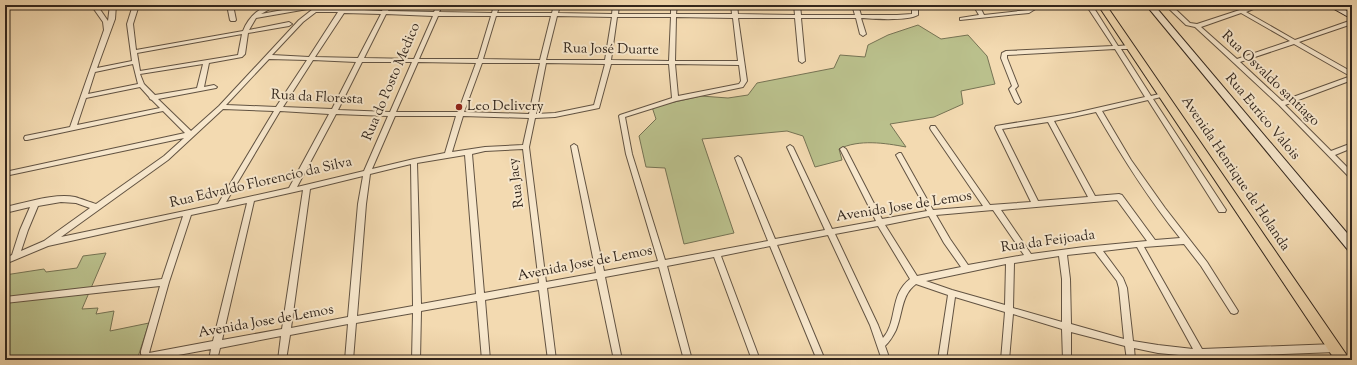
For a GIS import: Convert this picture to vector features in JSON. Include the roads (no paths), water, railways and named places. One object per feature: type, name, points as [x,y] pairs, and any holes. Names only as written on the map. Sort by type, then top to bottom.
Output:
[{"type":"main road","name":"Avenida Henrique de Holanda","points":[[1102,5],[1343,360]]},
{"type":"main road","name":"Rua Eurico Valois","points":[[1150,5],[1352,246]]},
{"type":"main road","points":[[1331,5],[1352,17]]},
{"type":"main road","points":[[1338,5],[1352,12]]},
{"type":"street","points":[[94,5],[106,22],[107,30]]},
{"type":"street","points":[[73,128],[92,71],[112,20],[113,5]]},
{"type":"street","points":[[136,5],[130,24],[137,73],[141,85],[152,98],[190,134]]},
{"type":"street","points":[[230,5],[233,20]]},
{"type":"street","points":[[137,73],[240,56],[242,54],[244,33],[248,23],[263,10],[274,5]]},
{"type":"street","points":[[220,206],[310,58],[346,5]]},
{"type":"street","points":[[291,191],[388,5]]},
{"type":"street","name":"Rua do Posto Medico","points":[[349,360],[362,204],[367,172],[440,5]]},
{"type":"street","points":[[448,155],[460,114],[480,61],[493,14],[497,5]]},
{"type":"street","name":"Rua Jacy","points":[[552,360],[526,147],[543,61],[557,5]]},
{"type":"street","points":[[608,62],[616,5]]},
{"type":"street","points":[[674,5],[672,63],[675,99]]},
{"type":"street","points":[[688,360],[627,141],[622,116],[675,99],[736,88],[743,83],[734,5]]},
{"type":"street","points":[[797,5],[802,61]]},
{"type":"street","points":[[855,5],[863,34]]},
{"type":"street","points":[[254,17],[317,8],[342,11],[435,14],[897,17],[916,14],[915,5]]},
{"type":"street","points":[[976,5],[982,16]]},
{"type":"street","points":[[962,19],[1029,11],[1034,8],[1032,5]]},
{"type":"street","points":[[1089,5],[1222,210]]},
{"type":"street","name":"Rua Osvaldo santiago","points":[[1168,5],[1188,24],[1197,26],[1281,104],[1352,176]]},
{"type":"street","points":[[1197,26],[1260,5]]},
{"type":"street","points":[[47,243],[166,158],[190,134],[221,107],[301,21],[317,8]]},
{"type":"street","points":[[1241,11],[1352,75]]},
{"type":"street","points":[[1235,62],[1352,22]]},
{"type":"street","points":[[134,52],[289,24]]},
{"type":"street","points":[[1018,102],[1012,89],[1014,86],[1004,54],[1070,49],[1130,47]]},
{"type":"street","points":[[268,57],[359,60]]},
{"type":"street","name":"Rua José Duarte","points":[[359,60],[741,63]]},
{"type":"street","points":[[92,71],[136,62]]},
{"type":"street","points":[[200,89],[206,62]]},
{"type":"street","name":"Rua da Floresta","points":[[221,107],[279,108],[392,114],[555,115],[597,107],[608,62]]},
{"type":"street","points":[[1281,104],[1352,78]]},
{"type":"street","points":[[83,97],[141,85]]},
{"type":"street","points":[[152,98],[214,87]]},
{"type":"street","points":[[1153,243],[1119,197],[1092,198],[1035,204],[998,130],[999,128],[1050,120],[1163,95]]},
{"type":"street","points":[[27,138],[164,109]]},
{"type":"street","points":[[1098,110],[1129,162],[1204,264],[1234,311]]},
{"type":"street","points":[[1050,120],[1079,177],[1092,198]]},
{"type":"street","points":[[933,128],[1029,257]]},
{"type":"street","points":[[5,174],[190,134]]},
{"type":"street","points":[[1330,154],[1352,145]]},
{"type":"street","points":[[574,146],[618,360]]},
{"type":"street","points":[[790,146],[874,325],[882,344],[886,360]]},
{"type":"street","name":"Rua Edvaldo Florencio da Silva","points":[[5,261],[47,243],[291,191],[414,161],[485,149],[526,147]]},
{"type":"street","points":[[843,149],[880,222],[915,280],[1009,310],[1130,344],[1180,352],[1200,353],[1335,348]]},
{"type":"street","points":[[468,152],[486,360]]},
{"type":"street","points":[[899,156],[947,241],[966,268]]},
{"type":"street","points":[[738,158],[821,360]]},
{"type":"street","points":[[414,161],[417,309],[416,360]]},
{"type":"street","points":[[282,360],[306,187]]},
{"type":"street","points":[[213,360],[250,199]]},
{"type":"street","points":[[5,210],[35,204],[75,200],[97,208]]},
{"type":"street","points":[[15,257],[35,204]]},
{"type":"street","name":"Avenida Jose de Lemos","points":[[165,282],[145,351],[145,354],[150,357],[932,213],[1035,204]]},
{"type":"street","points":[[5,300],[165,282],[188,213]]},
{"type":"street","name":"Rua da Feijoada","points":[[915,280],[966,268],[1029,257],[1139,244],[1186,241]]},
{"type":"street","points":[[1139,244],[1200,353]]},
{"type":"street","points":[[1097,249],[1120,280],[1123,288],[1131,360]]},
{"type":"street","points":[[716,253],[756,360]]},
{"type":"street","points":[[1063,253],[1066,279],[1067,360]]},
{"type":"street","points":[[1005,360],[1009,310],[1010,260]]},
{"type":"street","points":[[882,344],[890,335],[903,292],[908,283],[915,280]]},
{"type":"street","points":[[942,360],[952,293]]},
{"type":"place","name":"Leo Delivery","points":[[459,107]]}]
